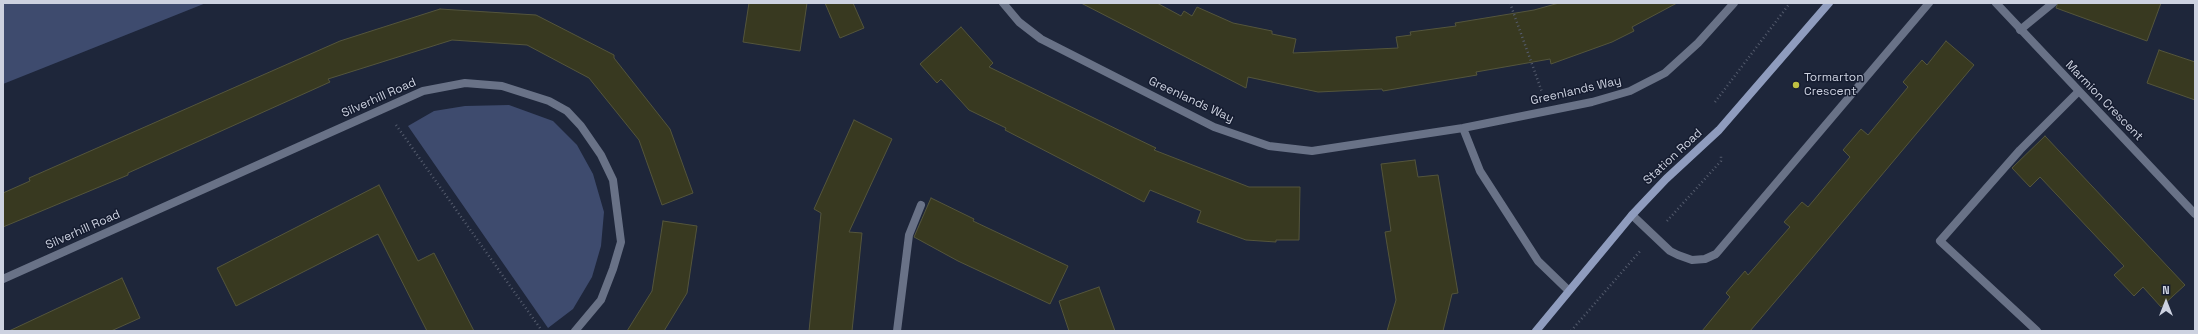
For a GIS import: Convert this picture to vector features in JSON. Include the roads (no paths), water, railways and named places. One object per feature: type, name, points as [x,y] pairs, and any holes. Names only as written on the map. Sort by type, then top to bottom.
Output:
[{"type":"main road","name":"Station Road","points":[[1536,331],[1568,290],[1632,215],[1666,179],[1719,130],[1829,3]]},
{"type":"street","name":"Greenlands Way","points":[[1003,3],[1019,22],[1041,39],[1214,127],[1269,146],[1312,151],[1462,128],[1549,111],[1630,91],[1665,73],[1698,43],[1734,3]]},
{"type":"street","points":[[1632,215],[1670,251],[1678,255],[1698,260],[1705,259],[1716,254],[1929,3]]},
{"type":"street","name":"Marmion Crescent","points":[[1996,3],[2078,92],[2195,214]]},
{"type":"street","points":[[2020,30],[2053,3]]},
{"type":"street","name":"Silverhill Road","points":[[3,279],[423,91],[465,83],[502,86],[550,101],[567,111],[582,126],[601,155],[614,180],[621,242],[614,269],[601,300],[575,331]]},
{"type":"street","points":[[2038,331],[1940,241],[2015,155],[2078,92]]},
{"type":"street","points":[[1462,128],[1480,171],[1538,261],[1568,290]]},
{"type":"street","points":[[898,331],[909,235],[921,205]]},
{"type":"place","name":"Tormarton Crescent","points":[[1796,85]]}]
